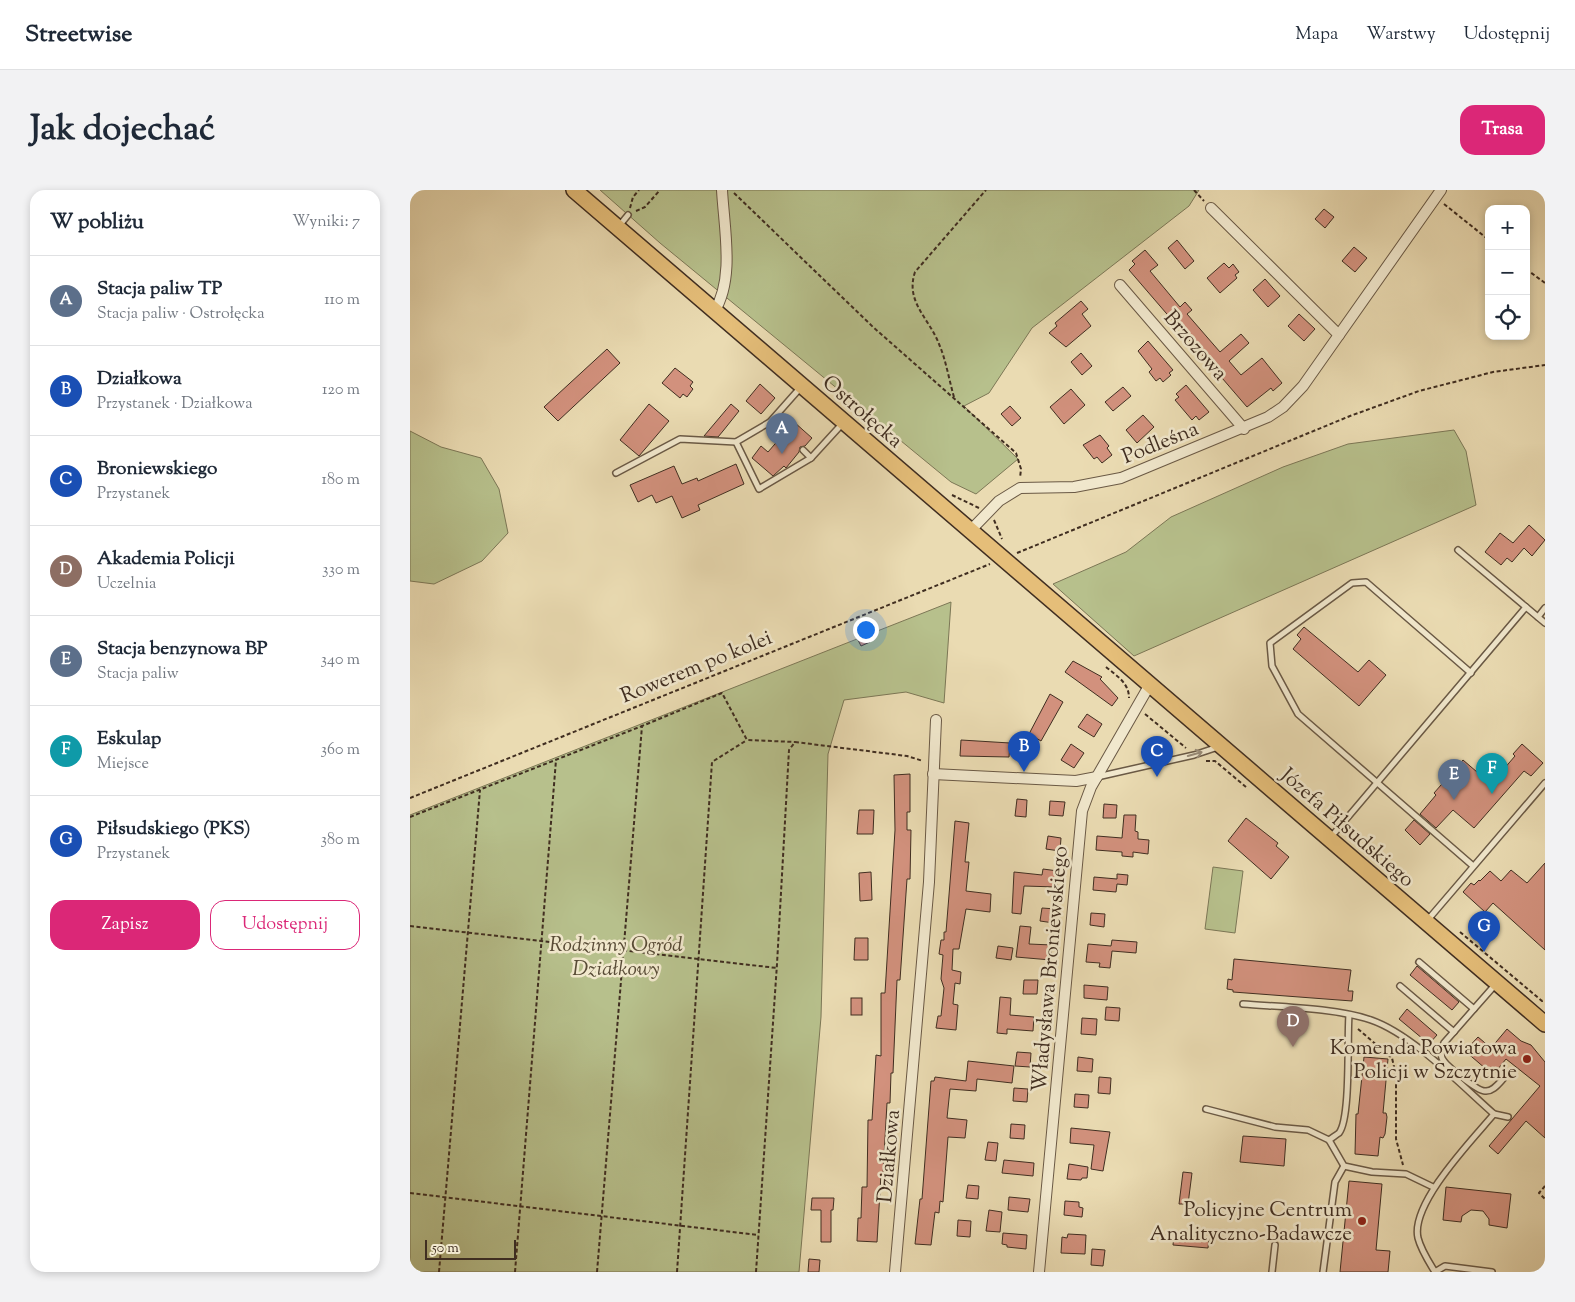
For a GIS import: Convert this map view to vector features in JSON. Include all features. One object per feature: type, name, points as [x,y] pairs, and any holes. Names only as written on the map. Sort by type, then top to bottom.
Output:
[{"type":"main road","name":"Ostrołęcka","points":[[574,190],[1122,664]]},
{"type":"main road","name":"Józefa Piłsudskiego","points":[[1122,664],[1222,746],[1545,1024]]},
{"type":"street","points":[[714,312],[722,299],[726,281],[722,190]]},
{"type":"street","name":"Podleśna","points":[[1020,488],[1074,487],[1121,478],[1244,429],[1275,414],[1294,397],[1439,194]]},
{"type":"street","points":[[1211,208],[1339,334]]},
{"type":"street","name":"Brzozowa","points":[[1120,285],[1244,429]]},
{"type":"street","points":[[969,532],[999,501],[1020,488]]},
{"type":"street","name":"Władysława Broniewskiego","points":[[1039,1272],[1082,811],[1097,777],[1149,686]]},
{"type":"street","name":"Działkowa","points":[[895,1272],[928,892],[936,720]]},
{"type":"street","points":[[933,769],[1076,782],[1097,777]]},
{"type":"lane","points":[[618,228],[628,215]]},
{"type":"lane","points":[[616,472],[680,440],[736,442],[770,422],[802,386]]},
{"type":"lane","points":[[770,422],[782,433]]},
{"type":"lane","points":[[736,442],[759,489],[812,458],[844,422]]},
{"type":"lane","points":[[802,450],[812,458]]},
{"type":"lane","points":[[1458,550],[1545,623]]},
{"type":"lane","points":[[1470,673],[1366,582],[1352,582],[1270,643],[1272,666],[1298,714],[1472,865]]},
{"type":"lane","points":[[1329,839],[1526,607]]},
{"type":"lane","points":[[1538,617],[1545,608]]},
{"type":"lane","points":[[1097,777],[1194,755],[1222,746]]},
{"type":"lane","points":[[1426,922],[1472,865],[1545,783]]},
{"type":"lane","points":[[1419,962],[1474,1010]]},
{"type":"lane","points":[[1496,983],[1444,1043],[1441,1052],[1443,1060],[1474,1087],[1485,1091],[1494,1088],[1504,1078]]},
{"type":"lane","points":[[1400,986],[1454,1032]]},
{"type":"lane","points":[[1242,1004],[1372,1020],[1394,1032],[1494,1114],[1508,1117]]},
{"type":"lane","points":[[1329,1140],[1339,1132],[1342,1122],[1347,1085],[1349,1018]]},
{"type":"lane","points":[[1206,1110],[1276,1127],[1308,1130],[1329,1140],[1344,1166],[1372,1172],[1406,1174],[1433,1187]]},
{"type":"lane","points":[[1492,1272],[1445,1266],[1435,1272],[1418,1238],[1417,1222],[1433,1187],[1494,1114]]},
{"type":"lane","points":[[1323,1272],[1326,1232],[1335,1182],[1344,1166]]},
{"type":"lane","points":[[1272,1272],[1275,1244]]},
{"type":"path","points":[[628,215],[633,197],[639,190]]},
{"type":"path","points":[[628,215],[645,207],[660,190]]},
{"type":"path","points":[[731,190],[873,327],[1016,453],[1021,469],[1020,488]]},
{"type":"path","points":[[954,397],[940,344],[913,296],[911,284],[915,272],[986,190]]},
{"type":"path","points":[[1194,190],[1211,208]]},
{"type":"path","points":[[1439,194],[1485,236]]},
{"type":"path","points":[[1530,272],[1545,283]]},
{"type":"path","points":[[1012,554],[1350,416],[1410,394],[1494,372],[1545,364]]},
{"type":"path","points":[[987,513],[996,522],[1005,544]]},
{"type":"path","name":"Rowerem po kolei","points":[[410,798],[993,563]]},
{"type":"path","points":[[1100,661],[1124,682],[1129,690],[1128,701],[1202,761],[1215,761],[1253,793]]},
{"type":"path","points":[[410,817],[722,693],[747,740]]},
{"type":"path","points":[[597,1272],[642,726]]},
{"type":"path","points":[[677,1272],[712,762],[747,740],[795,742],[907,756],[933,769]]},
{"type":"path","points":[[756,1272],[777,968],[789,750],[795,742]]},
{"type":"path","points":[[515,1272],[556,760]]},
{"type":"path","points":[[439,1272],[480,790]]},
{"type":"path","points":[[410,926],[777,968]]},
{"type":"path","points":[[1349,1018],[1392,1058],[1396,1075],[1396,1139],[1406,1174]]},
{"type":"path","points":[[1545,1186],[1539,1193],[1545,1199]]},
{"type":"path","points":[[410,1193],[758,1235]]},
{"type":"green space","points":[[600,190],[1199,190],[1189,206],[1032,328],[989,393],[964,406],[1018,459],[976,494],[951,482],[660,243]]},
{"type":"green space","points":[[1454,430],[1466,451],[1476,505],[1134,656],[1053,584],[1126,552],[1171,517],[1283,467],[1348,444]]},
{"type":"green space","points":[[410,431],[441,447],[481,458],[499,489],[508,533],[482,561],[434,584],[410,581]]},
{"type":"green space","name":"Rodzinny Ogród Działkowy","points":[[951,602],[944,703],[906,692],[844,700],[828,754],[821,1017],[799,1272],[410,1272],[410,815]]},
{"type":"green space","points":[[1213,867],[1243,871],[1235,933],[1205,929]]},
{"type":"building","points":[[1324,209],[1334,217],[1325,228],[1315,219]]},
{"type":"building","points":[[1177,240],[1194,261],[1185,269],[1168,248]]},
{"type":"building","points":[[1354,247],[1367,258],[1355,272],[1342,261]]},
{"type":"building","points":[[1145,250],[1158,265],[1150,271],[1180,307],[1185,302],[1192,310],[1187,314],[1220,352],[1241,334],[1249,343],[1229,361],[1241,375],[1262,358],[1282,383],[1273,391],[1271,388],[1247,407],[1129,270],[1135,264],[1132,261]]},
{"type":"building","points":[[1224,263],[1229,268],[1233,264],[1239,272],[1235,275],[1237,278],[1220,293],[1207,278]]},
{"type":"building","points":[[1265,279],[1280,296],[1268,307],[1253,290]]},
{"type":"building","points":[[1081,301],[1088,309],[1082,314],[1091,326],[1066,347],[1049,333],[1057,326],[1055,323]]},
{"type":"building","points":[[1299,314],[1315,329],[1304,341],[1288,326]]},
{"type":"building","points":[[1148,341],[1173,370],[1169,373],[1171,375],[1163,382],[1160,378],[1156,381],[1149,372],[1152,369],[1138,351]]},
{"type":"building","points":[[607,349],[620,363],[558,421],[544,407]]},
{"type":"building","points":[[1081,353],[1092,366],[1082,375],[1071,362]]},
{"type":"building","points":[[675,368],[693,382],[690,386],[693,389],[687,397],[683,394],[680,398],[662,383]]},
{"type":"building","points":[[760,384],[775,398],[761,414],[746,401]]},
{"type":"building","points":[[1186,385],[1209,412],[1199,420],[1196,416],[1192,420],[1175,400],[1179,397],[1176,394]]},
{"type":"building","points":[[1123,387],[1131,396],[1113,411],[1105,402]]},
{"type":"building","points":[[1071,389],[1085,405],[1064,424],[1050,407]]},
{"type":"building","points":[[649,404],[669,421],[639,456],[620,440]]},
{"type":"building","points":[[731,404],[739,411],[718,437],[704,436]]},
{"type":"building","points":[[1010,406],[1021,418],[1012,426],[1001,414]]},
{"type":"building","points":[[1143,415],[1154,427],[1137,443],[1126,430]]},
{"type":"building","points":[[794,422],[812,438],[805,446],[800,447],[799,452],[786,468],[784,466],[773,476],[752,458],[761,446],[768,452],[781,437],[786,436],[786,431]]},
{"type":"building","points":[[1100,435],[1109,446],[1107,448],[1112,455],[1102,463],[1097,457],[1094,459],[1083,445]]},
{"type":"building","points":[[736,464],[744,484],[698,505],[700,510],[682,518],[672,496],[656,503],[652,495],[638,502],[630,485],[674,466],[682,484],[697,478],[698,481]]},
{"type":"building","points":[[1529,525],[1545,540],[1532,556],[1524,548],[1512,562],[1507,558],[1501,565],[1485,552],[1500,533],[1513,543]]},
{"type":"building","points":[[1304,627],[1358,672],[1369,660],[1386,675],[1359,706],[1293,649],[1301,639],[1297,635]]},
{"type":"building","points":[[864,630],[870,642],[861,646],[855,634]]},
{"type":"building","points":[[1073,661],[1102,677],[1100,679],[1118,698],[1112,706],[1065,672]]},
{"type":"building","points":[[1050,694],[1063,702],[1041,741],[1029,734]]},
{"type":"building","points":[[1087,714],[1102,724],[1094,737],[1078,727]]},
{"type":"building","points":[[961,740],[1010,743],[1009,757],[960,756]]},
{"type":"building","points":[[1071,744],[1084,753],[1074,768],[1061,760]]},
{"type":"building","points":[[1522,744],[1543,763],[1531,776],[1524,771],[1474,828],[1453,810],[1436,828],[1420,814],[1436,795],[1434,793],[1463,760],[1491,784],[1515,756],[1513,754]]},
{"type":"building","points":[[910,774],[910,812],[907,812],[907,830],[911,830],[910,879],[907,879],[900,980],[897,980],[893,1073],[891,1073],[890,1103],[887,1103],[877,1242],[857,1241],[858,1218],[861,1218],[862,1187],[867,1187],[868,1120],[872,1120],[876,1055],[881,1056],[881,993],[885,993],[895,830],[894,775]]},
{"type":"building","points":[[1017,799],[1027,800],[1026,817],[1015,816]]},
{"type":"building","points":[[1050,801],[1065,802],[1063,816],[1049,815]]},
{"type":"building","points":[[1104,804],[1117,805],[1116,818],[1103,818]]},
{"type":"building","points":[[859,810],[874,810],[873,834],[857,834]]},
{"type":"building","points":[[1124,815],[1136,815],[1135,831],[1138,832],[1138,839],[1149,840],[1148,854],[1133,852],[1133,857],[1122,856],[1122,852],[1096,850],[1097,836],[1122,838]]},
{"type":"building","points":[[1246,818],[1278,843],[1276,846],[1289,857],[1271,879],[1228,841]]},
{"type":"building","points":[[1414,820],[1430,834],[1420,845],[1405,830]]},
{"type":"building","points":[[955,821],[969,823],[965,862],[969,862],[966,891],[991,894],[990,912],[966,909],[959,949],[953,949],[952,970],[961,972],[960,984],[955,983],[953,1004],[958,1005],[956,1030],[936,1028],[938,1016],[941,1016],[944,988],[941,979],[943,955],[939,954],[941,940],[944,940],[944,932],[946,932]]},
{"type":"building","points":[[1048,836],[1061,838],[1060,851],[1046,849]]},
{"type":"building","points":[[1545,863],[1545,950],[1493,903],[1485,912],[1463,892],[1471,883],[1474,885],[1490,871],[1501,881],[1511,870],[1527,883]]},
{"type":"building","points":[[1043,869],[1058,871],[1057,887],[1024,886],[1021,914],[1012,913],[1014,872],[1042,875]]},
{"type":"building","points":[[871,872],[872,900],[860,901],[859,873]]},
{"type":"building","points":[[1117,874],[1128,875],[1127,885],[1117,884],[1116,892],[1093,890],[1094,877],[1117,879]]},
{"type":"building","points":[[1042,908],[1056,909],[1054,923],[1040,921]]},
{"type":"building","points":[[1091,913],[1105,914],[1104,927],[1090,925]]},
{"type":"building","points":[[1020,926],[1031,927],[1029,944],[1052,945],[1051,960],[1016,957]]},
{"type":"building","points":[[855,938],[868,938],[868,960],[854,960]]},
{"type":"building","points":[[1112,940],[1137,942],[1136,953],[1112,951],[1110,968],[1099,967],[1100,963],[1086,962],[1088,944],[1111,946]]},
{"type":"building","points":[[998,946],[1013,948],[1011,960],[996,958]]},
{"type":"building","points":[[1234,959],[1351,970],[1348,991],[1353,991],[1352,1001],[1233,992],[1233,990],[1227,989],[1228,979],[1232,980]]},
{"type":"building","points":[[1417,966],[1459,1002],[1452,1010],[1410,975]]},
{"type":"building","points":[[1024,980],[1038,980],[1037,994],[1023,994]]},
{"type":"building","points":[[1084,985],[1108,987],[1107,1000],[1084,998]]},
{"type":"building","points":[[1000,997],[1011,998],[1010,1015],[1034,1017],[1033,1031],[1007,1029],[1007,1034],[997,1033]]},
{"type":"building","points":[[851,998],[862,998],[862,1015],[851,1015]]},
{"type":"building","points":[[1106,1007],[1120,1008],[1119,1021],[1105,1020]]},
{"type":"building","points":[[1407,1009],[1437,1035],[1429,1044],[1399,1019]]},
{"type":"building","points":[[1082,1018],[1097,1019],[1096,1035],[1081,1034]]},
{"type":"building","points":[[1507,1029],[1521,1041],[1531,1045],[1545,1062],[1545,1138],[1526,1121],[1498,1154],[1489,1146],[1540,1086],[1506,1059],[1493,1075],[1465,1051],[1478,1037],[1491,1048]]},
{"type":"building","points":[[1017,1052],[1031,1053],[1030,1067],[1015,1066]]},
{"type":"building","points":[[1078,1057],[1093,1059],[1092,1072],[1077,1071]]},
{"type":"building","points":[[1364,1057],[1388,1059],[1383,1113],[1386,1113],[1387,1117],[1385,1134],[1383,1138],[1380,1137],[1378,1156],[1355,1154],[1356,1114],[1358,1114]]},
{"type":"building","points":[[968,1061],[1014,1066],[1012,1083],[977,1079],[976,1091],[950,1089],[947,1118],[967,1120],[965,1138],[948,1137],[943,1202],[940,1201],[939,1213],[935,1212],[931,1245],[915,1244],[920,1199],[922,1199],[931,1081],[934,1081],[935,1077],[966,1081]]},
{"type":"building","points":[[1099,1077],[1111,1078],[1110,1094],[1098,1093]]},
{"type":"building","points":[[1014,1088],[1028,1089],[1027,1102],[1013,1101]]},
{"type":"building","points":[[1075,1094],[1089,1095],[1088,1108],[1074,1107]]},
{"type":"building","points":[[1011,1124],[1025,1125],[1024,1139],[1010,1138]]},
{"type":"building","points":[[1071,1128],[1110,1132],[1103,1171],[1091,1169],[1094,1145],[1070,1143]]},
{"type":"building","points":[[1243,1136],[1286,1139],[1284,1166],[1240,1162]]},
{"type":"building","points":[[988,1142],[998,1143],[996,1161],[985,1160]]},
{"type":"building","points":[[1004,1160],[1034,1163],[1033,1176],[1002,1173]]},
{"type":"building","points":[[1069,1164],[1088,1167],[1087,1178],[1082,1178],[1081,1180],[1067,1179]]},
{"type":"building","points":[[1183,1172],[1192,1173],[1188,1204],[1179,1204]]},
{"type":"building","name":"Policyjne Centrum Analityczno-Badawcze","points":[[1349,1181],[1382,1184],[1376,1250],[1390,1251],[1388,1272],[1340,1272]]},
{"type":"building","points":[[968,1185],[979,1186],[978,1199],[966,1198]]},
{"type":"building","points":[[1446,1187],[1511,1194],[1507,1228],[1489,1225],[1489,1219],[1483,1211],[1471,1210],[1462,1216],[1461,1222],[1443,1220]]},
{"type":"building","points":[[1009,1197],[1030,1199],[1028,1212],[1008,1210]]},
{"type":"building","points":[[812,1198],[834,1198],[833,1210],[831,1210],[831,1242],[821,1242],[821,1210],[811,1210]]},
{"type":"building","points":[[1065,1201],[1079,1202],[1079,1207],[1083,1208],[1082,1217],[1064,1215]]},
{"type":"building","points":[[989,1210],[1002,1212],[1000,1232],[986,1231]]},
{"type":"building","points":[[958,1220],[971,1221],[970,1237],[957,1236]]},
{"type":"building","points":[[1003,1233],[1027,1235],[1026,1249],[1007,1247],[1007,1245],[1002,1244]]},
{"type":"building","points":[[1068,1234],[1086,1235],[1085,1254],[1061,1253],[1062,1237],[1067,1238]]},
{"type":"building","points":[[1174,1235],[1209,1238],[1208,1248],[1173,1245]]},
{"type":"building","points":[[1092,1249],[1105,1250],[1103,1266],[1091,1265]]},
{"type":"building","points":[[809,1259],[820,1260],[819,1272],[808,1272]]},
{"type":"place","name":"Stacja paliw TP","points":[[782,454]]},
{"type":"place","name":"Działkowa","points":[[1024,772]]},
{"type":"place","name":"Broniewskiego","points":[[1157,777]]},
{"type":"place","name":"Eskulap","points":[[1492,794]]},
{"type":"place","name":"Stacja benzynowa BP","points":[[1454,800]]},
{"type":"place","name":"Piłsudskiego (PKS)","points":[[1484,952]]},
{"type":"place","name":"Akademia Policji","points":[[1293,1047]]},
{"type":"place","name":"Komenda Powiatowa Policji w Szczytnie","points":[[1527,1059]]},
{"type":"place","name":"Policyjne Centrum Analityczno-Badawcze","points":[[1362,1221]]}]
